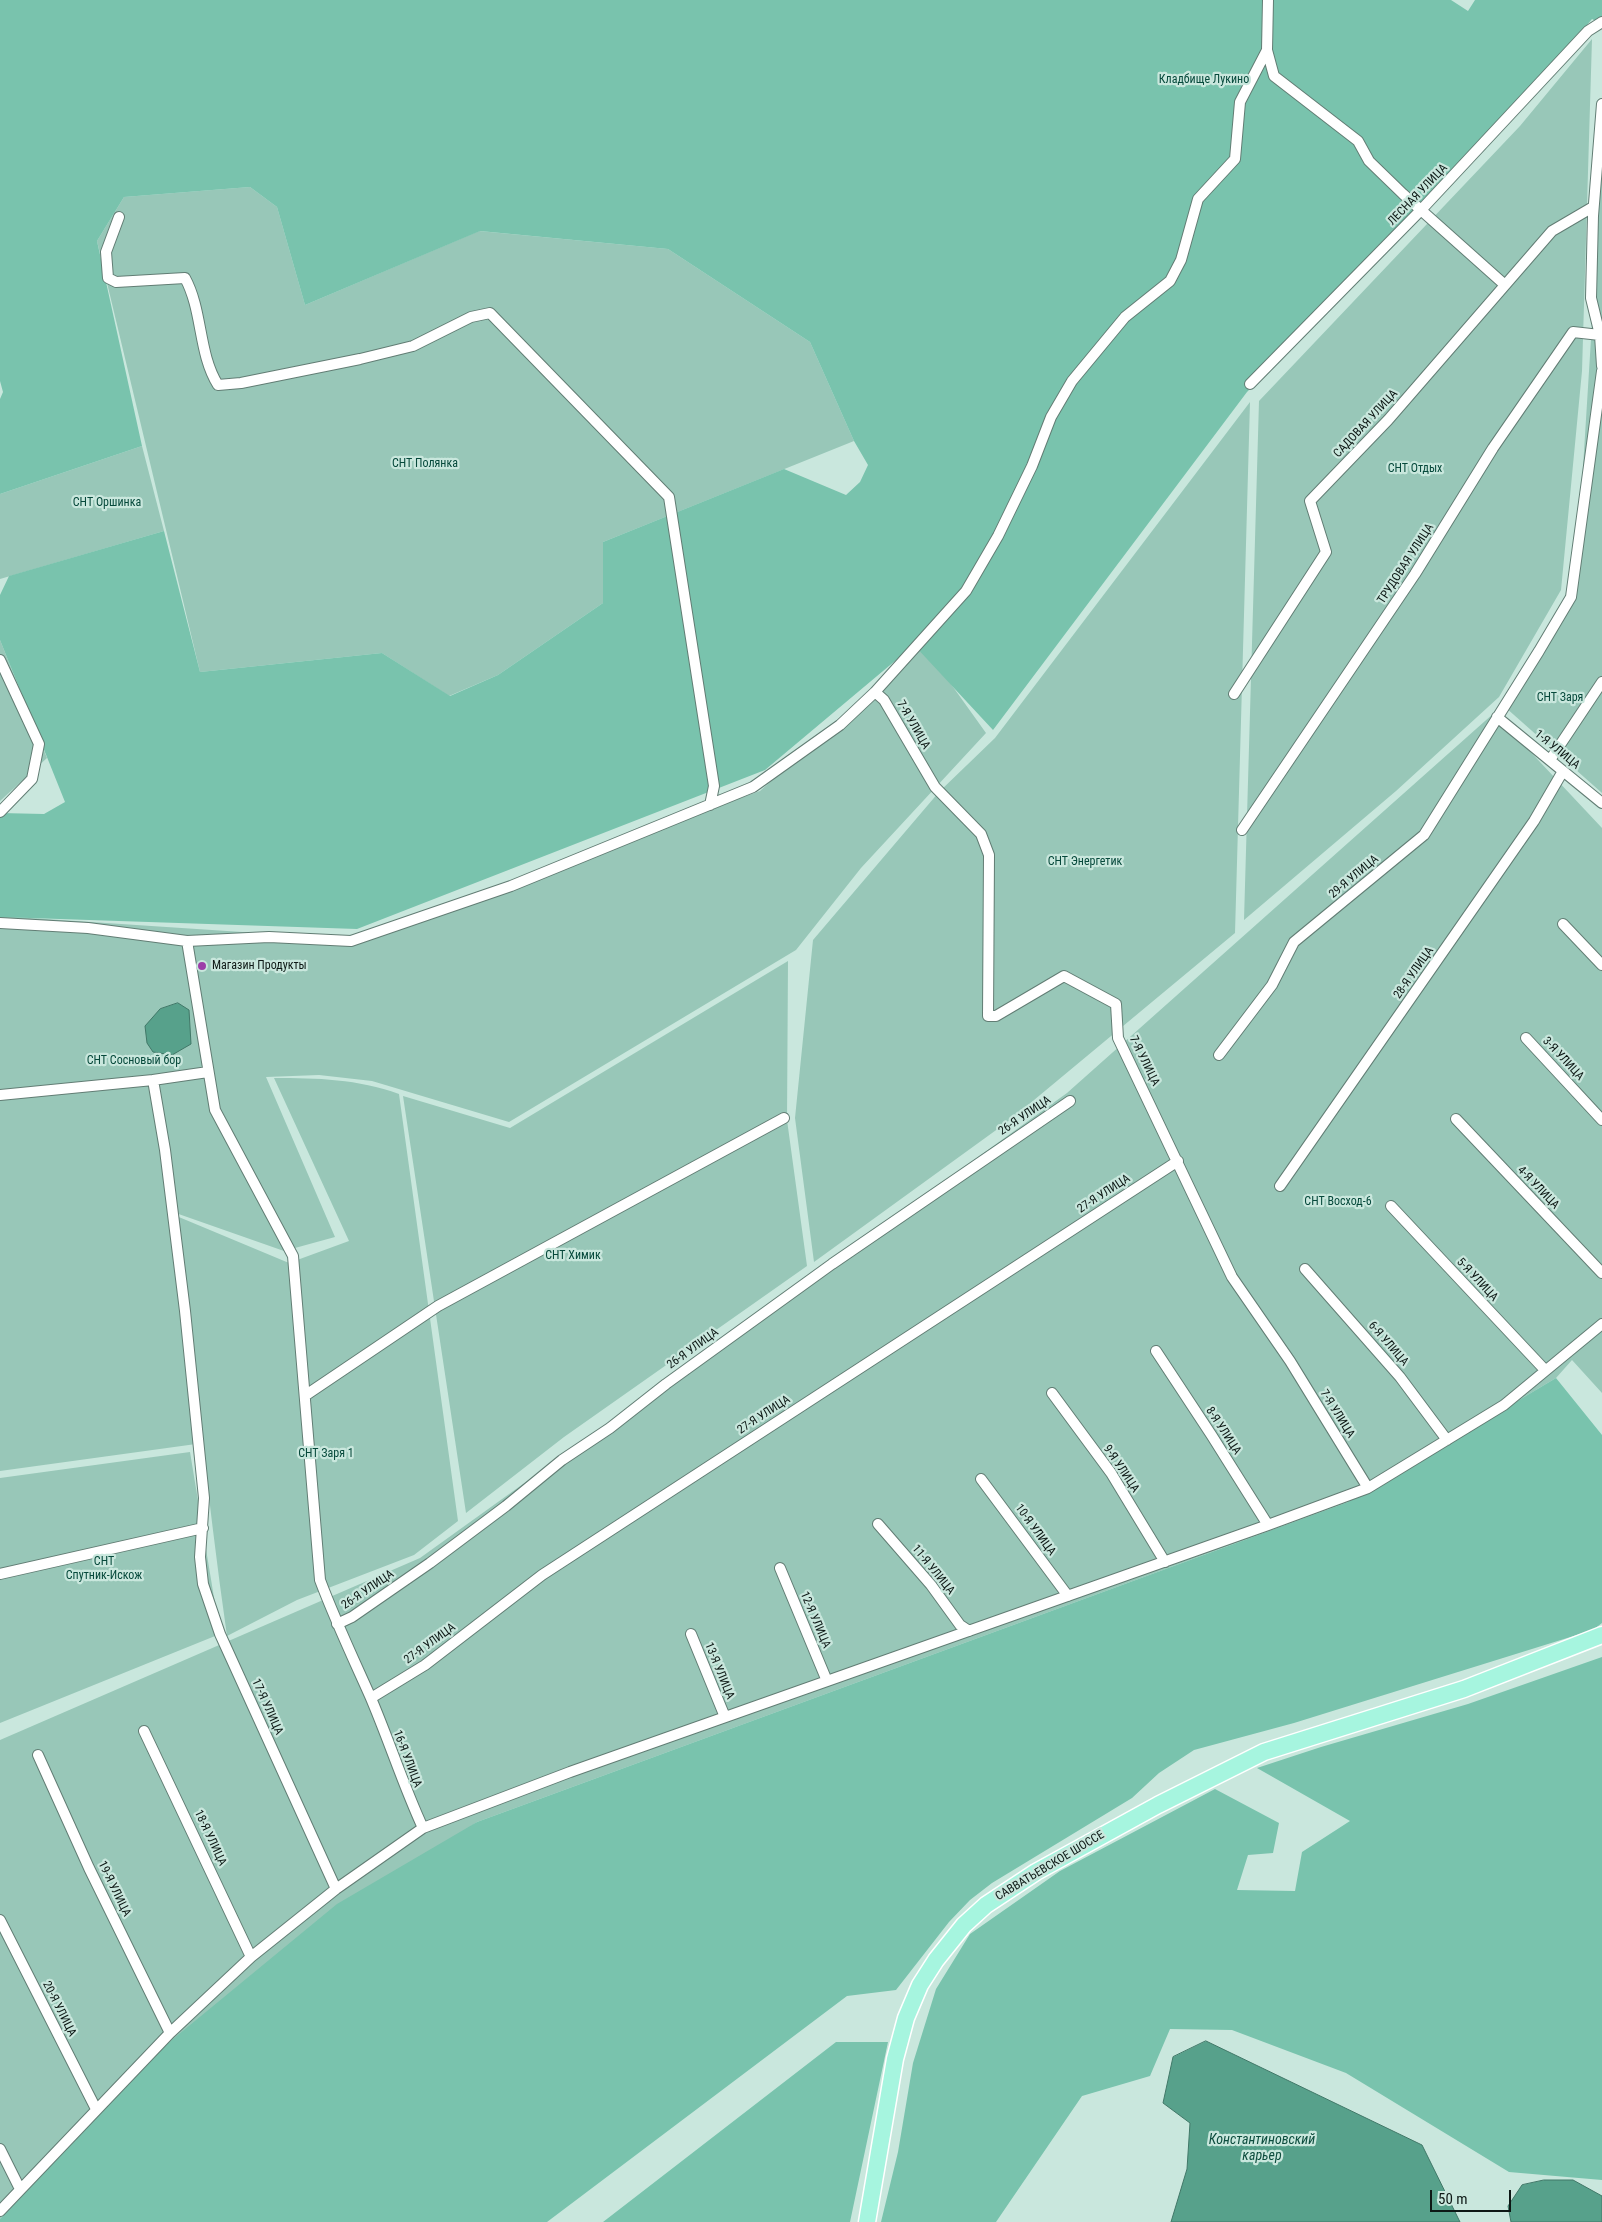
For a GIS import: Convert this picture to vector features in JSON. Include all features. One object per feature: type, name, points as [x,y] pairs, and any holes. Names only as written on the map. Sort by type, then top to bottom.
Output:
[{"type":"main road","name":"САВВАТЬЕВСКОЕ ШОССЕ","points":[[867,2222],[899,2038],[909,2008],[920,1985],[936,1960],[954,1936],[986,1905],[1036,1872],[1158,1805],[1264,1752],[1464,1689],[1602,1635]]},
{"type":"street","points":[[1268,0],[1267,50],[1274,76],[1358,141],[1369,161],[1505,285]]},
{"type":"street","name":"ЛЕСНАЯ УЛИЦА","points":[[1250,384],[1421,210],[1588,31],[1602,22]]},
{"type":"street","points":[[0,923],[88,928],[187,941],[269,937],[351,941],[511,886],[753,787],[840,724],[875,692],[966,592],[998,536],[1032,466],[1051,417],[1072,381],[1126,317],[1170,281],[1181,260],[1198,200],[1235,159],[1240,102],[1267,50]]},
{"type":"street","points":[[1602,104],[1594,208],[1591,298],[1600,335],[1602,366]]},
{"type":"street","name":"САДОВАЯ УЛИЦА","points":[[1234,694],[1326,552],[1310,501],[1388,420],[1552,231],[1594,208]]},
{"type":"street","points":[[119,216],[106,252],[108,278],[116,282],[185,278],[192,292],[203,344],[213,378],[218,384],[241,383],[360,359],[413,346],[471,317],[490,313],[669,497],[714,786],[710,805]]},
{"type":"street","name":"ТРУДОВАЯ УЛИЦА","points":[[1242,830],[1415,574],[1493,448],[1573,332],[1600,335]]},
{"type":"street","name":"29-Я УЛИЦА","points":[[1220,1055],[1272,985],[1294,942],[1424,834],[1539,651],[1571,596],[1602,371]]},
{"type":"street","points":[[0,660],[39,744],[32,779],[0,812]]},
{"type":"street","points":[[1550,760],[1602,682]]},
{"type":"street","name":"7-Я УЛИЦА","points":[[875,692],[884,700],[935,787],[981,834],[989,855],[988,1016],[996,1016],[1064,976],[1116,1004],[1118,1038],[1232,1277],[1290,1361],[1368,1488]]},
{"type":"street","name":"1-Я УЛИЦА","points":[[1498,715],[1602,803]]},
{"type":"street","name":"28-Я УЛИЦА","points":[[1280,1186],[1528,829],[1563,771]]},
{"type":"street","points":[[1563,924],[1602,965]]},
{"type":"street","name":"16-Я УЛИЦА","points":[[187,941],[215,1110],[293,1256],[320,1580],[337,1624],[370,1698],[408,1797],[424,1828]]},
{"type":"street","name":"3-Я УЛИЦА","points":[[1526,1038],[1602,1120]]},
{"type":"street","points":[[0,1095],[153,1080],[208,1072]]},
{"type":"street","name":"17-Я УЛИЦА","points":[[153,1080],[165,1150],[186,1311],[204,1498],[200,1557],[204,1584],[220,1634],[336,1889]]},
{"type":"street","name":"26-Я УЛИЦА","points":[[337,1624],[352,1617],[430,1563],[506,1506],[562,1460],[610,1428],[666,1384],[832,1264],[1070,1101]]},
{"type":"street","points":[[306,1395],[438,1306],[784,1118]]},
{"type":"street","name":"4-Я УЛИЦА","points":[[1456,1119],[1602,1273]]},
{"type":"street","name":"27-Я УЛИЦА","points":[[370,1698],[425,1665],[542,1575],[1178,1161]]},
{"type":"street","name":"5-Я УЛИЦА","points":[[1391,1206],[1545,1370]]},
{"type":"street","name":"6-Я УЛИЦА","points":[[1305,1269],[1400,1377],[1446,1440]]},
{"type":"street","points":[[0,2211],[170,2033],[251,1957],[336,1889],[424,1828],[570,1772],[1268,1526],[1368,1488],[1504,1404],[1545,1370],[1600,1329]]},
{"type":"street","name":"8-Я УЛИЦА","points":[[1156,1351],[1268,1526]]},
{"type":"street","name":"9-Я УЛИЦА","points":[[1052,1393],[1111,1473],[1165,1562]]},
{"type":"street","name":"10-Я УЛИЦА","points":[[982,1479],[1068,1596]]},
{"type":"street","name":"11-Я УЛИЦА","points":[[878,1524],[930,1585],[960,1625],[969,1631]]},
{"type":"street","points":[[0,1574],[203,1528]]},
{"type":"street","name":"12-Я УЛИЦА","points":[[780,1568],[827,1681]]},
{"type":"street","name":"13-Я УЛИЦА","points":[[691,1634],[725,1717]]},
{"type":"street","name":"18-Я УЛИЦА","points":[[144,1731],[251,1957]]},
{"type":"street","name":"19-Я УЛИЦА","points":[[38,1755],[89,1868],[170,2033]]},
{"type":"street","name":"20-Я УЛИЦА","points":[[0,1920],[96,2109]]},
{"type":"street","points":[[0,2149],[20,2189]]},
{"type":"green space","name":"Кладбище Лукино","points":[[0,0],[1451,0],[1468,11],[1475,0],[1602,0],[1602,24],[1592,19],[1451,185],[1247,392],[993,730],[914,645],[765,770],[357,929],[0,917],[0,813],[44,814],[65,802],[0,640],[0,595],[9,576],[164,531],[200,672],[382,653],[450,696],[498,675],[603,603],[603,542],[784,469],[846,495],[860,482],[868,465],[854,441],[810,342],[668,249],[480,231],[305,305],[277,207],[250,187],[124,197],[97,241],[142,446],[0,494],[0,399],[3,392],[0,381]]},
{"type":"green space","name":"СНТ Отдых","points":[[1592,39],[1582,371],[1561,590],[1499,697],[1396,791],[1244,920],[1259,401],[1520,126]]},
{"type":"green space","name":"СНТ Заря","points":[[1602,162],[1602,793],[1505,707],[1576,580]]},
{"type":"green space","name":"СНТ Полянка","points":[[250,187],[277,207],[305,305],[479,231],[668,249],[810,342],[854,441],[603,542],[603,603],[498,675],[449,696],[382,653],[200,672],[97,241],[124,197]]},
{"type":"green space","name":"СНТ Энергетик","points":[[1250,402],[1235,933],[1010,1120],[814,1262],[795,1118],[813,940],[939,792],[995,738]]},
{"type":"green space","name":"СНТ Оршинка","points":[[142,446],[164,531],[0,579],[0,494]]},
{"type":"green space","points":[[0,640],[47,758],[0,801]]},
{"type":"green space","name":"СНТ Сосновый бор","points":[[923,645],[986,733],[861,868],[796,950],[509,1122],[372,1081],[319,1075],[266,1077],[335,1237],[284,1251],[170,1211],[196,1444],[0,1471],[0,916],[348,939],[760,791]]},
{"type":"green space","name":"СНТ Восход-6","points":[[1494,713],[1602,828],[1602,1393],[1572,1360],[1556,1378],[1348,1502],[477,1822],[167,2044],[0,2219],[0,1740],[420,1558],[1067,1093]]},
{"type":"green space","name":"СНТ Химик","points":[[788,961],[787,1120],[807,1266],[564,1437],[466,1513],[403,1096],[510,1128]]},
{"type":"green space","name":"СНТ Заря 1","points":[[274,1078],[353,1082],[399,1094],[458,1521],[414,1555],[297,1600],[227,1636],[174,1215],[289,1263],[349,1241]]},
{"type":"green space","points":[[1556,1378],[1602,1435],[1602,1623],[1593,1630],[1294,1723],[1194,1750],[1159,1773],[1132,1798],[992,1883],[970,1900],[949,1922],[896,1990],[847,1996],[547,2222],[0,2222],[0,2219],[167,2044],[337,1904],[477,1822],[1348,1502]]},
{"type":"green space","name":"СНТ Спутник-Искож","points":[[190,1452],[220,1634],[0,1723],[0,1478]]},
{"type":"green space","points":[[1602,1657],[1602,2180],[1509,2172],[1346,2073],[1232,2030],[1170,2029],[1150,2076],[1082,2096],[996,2222],[881,2222],[898,2152],[913,2063],[936,1989],[970,1934],[1060,1871],[1215,1789],[1279,1823],[1273,1853],[1248,1855],[1237,1890],[1295,1891],[1302,1852],[1350,1821],[1257,1768],[1321,1747],[1468,1704]]},
{"type":"green space","points":[[836,2042],[888,2042],[850,2222],[603,2222]]},
{"type":"water","points":[[178,1003],[189,1010],[191,1044],[172,1055],[153,1052],[147,1043],[145,1026],[160,1009]]},
{"type":"water","name":"Константиновский карьер","points":[[1206,2041],[1422,2145],[1460,2222],[1171,2222],[1187,2169],[1190,2123],[1163,2103],[1173,2057]]},
{"type":"water","points":[[1544,2180],[1573,2180],[1602,2196],[1602,2222],[1511,2222],[1508,2206],[1522,2185]]},
{"type":"place","name":"Магазин Продукты","points":[[202,966]]}]
